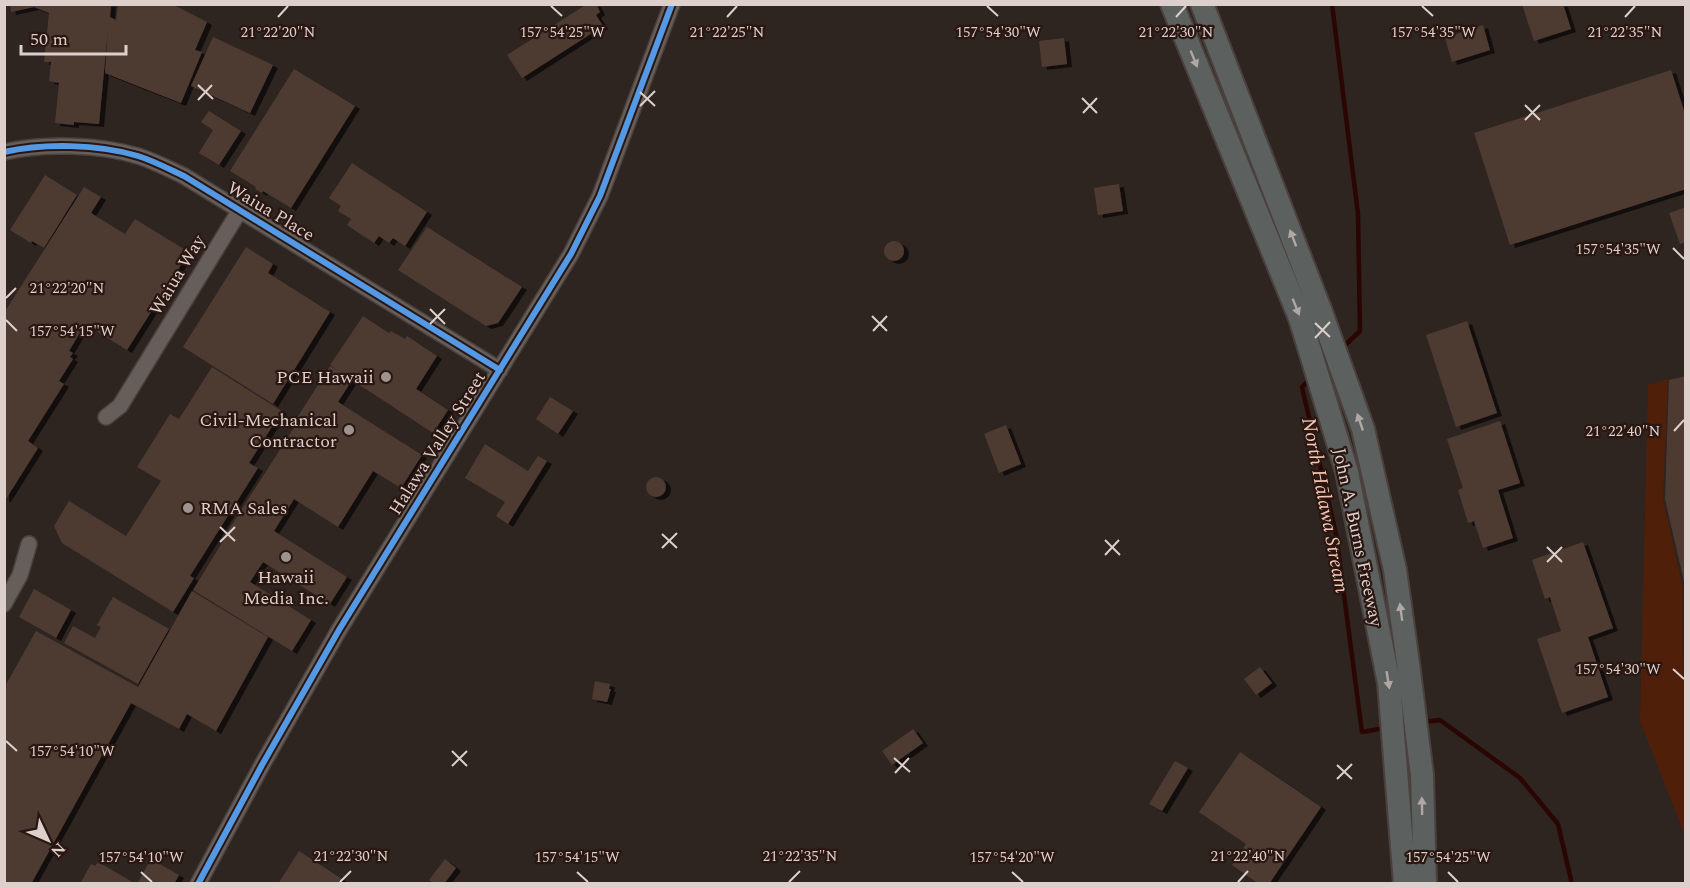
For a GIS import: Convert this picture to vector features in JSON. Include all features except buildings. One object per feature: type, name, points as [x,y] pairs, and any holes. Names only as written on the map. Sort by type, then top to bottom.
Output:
[{"type":"highway","name":"John A. Burns Freeway","points":[[1172,4],[1300,318],[1347,472],[1389,683],[1414,874]]},
{"type":"highway","name":"John A. Burns Freeway","points":[[1202,4],[1322,312],[1363,429],[1395,570],[1422,775],[1414,874]]},
{"type":"street","name":"Halawa Valley Street","points":[[198,884],[262,765],[339,630],[571,254],[600,196],[672,4]]},
{"type":"street","name":"Waiua Place","points":[[4,152],[65,147],[113,150],[137,156],[184,176],[500,370]]},
{"type":"street","name":"Waiua Way","points":[[106,417],[120,406],[240,210]]},
{"type":"street","points":[[4,604],[20,575],[29,544]]},
{"type":"shaded area","points":[[1668,379],[1663,499],[1682,584],[1683,676],[1686,685],[1685,836],[1640,721],[1648,385]]},
{"type":"waterway","name":"North Hālawa Stream","points":[[1332,4],[1358,214],[1360,331],[1341,349]]},
{"type":"waterway","name":"North Hālawa Stream","points":[[1312,377],[1302,387],[1336,534],[1362,732],[1385,728]]},
{"type":"waterway","name":"North Hālawa Stream","points":[[1423,722],[1440,720],[1520,778],[1558,824],[1572,884]]},
{"type":"cycle path","points":[[198,884],[262,765],[339,630],[571,254],[600,196],[672,4]]},
{"type":"cycle path","points":[[4,152],[36,147],[89,147],[122,152],[156,163],[184,176],[500,370]]},
{"type":"place","name":"PCE Hawaii","points":[[386,377]]},
{"type":"place","name":"Civil-Mechanical Contractor","points":[[349,430]]},
{"type":"place","name":"RMA Sales","points":[[188,508]]},
{"type":"place","name":"Hawaii Media Inc.","points":[[286,557]]}]
